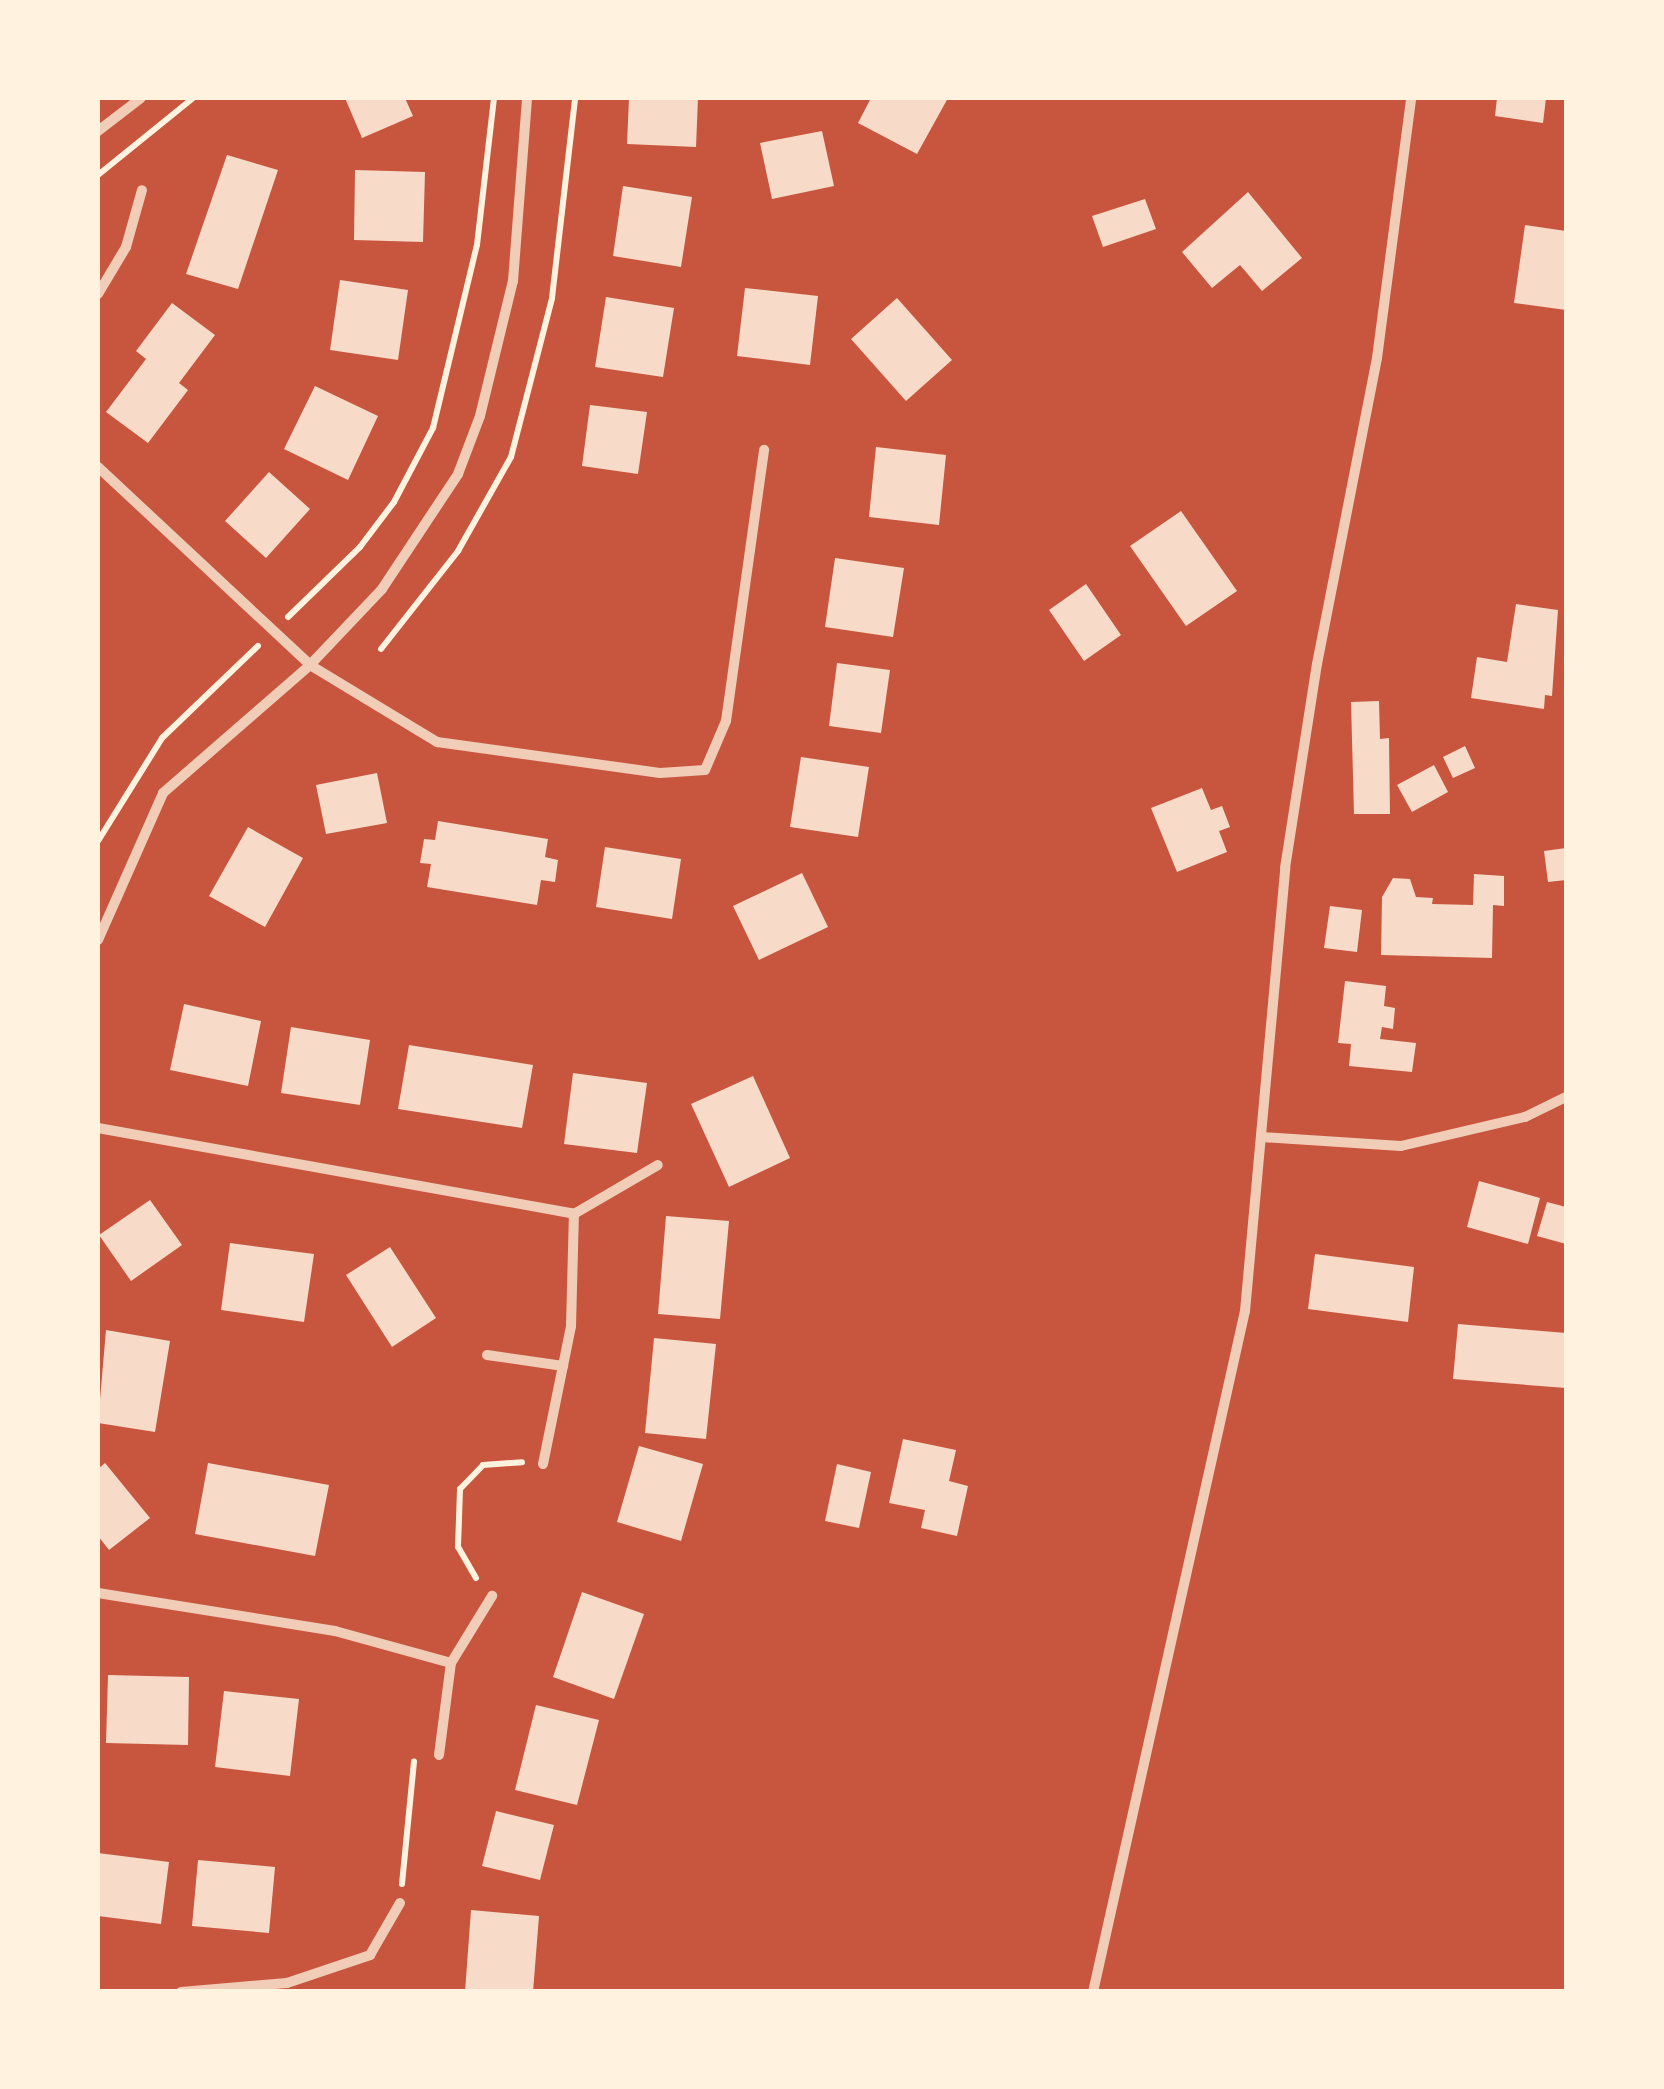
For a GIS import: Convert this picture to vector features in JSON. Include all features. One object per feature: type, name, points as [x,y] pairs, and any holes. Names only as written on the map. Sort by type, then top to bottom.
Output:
[{"type":"street","points":[[98,131],[141,98]]},
{"type":"street","points":[[98,940],[163,793],[310,664],[382,589],[458,474],[472,438],[513,281],[527,98]]},
{"type":"street","points":[[1094,1992],[1244,1311],[1285,868],[1317,664],[1377,358],[1411,98]]},
{"type":"street","points":[[98,294],[110,282],[142,190]]},
{"type":"street","points":[[98,274],[110,282]]},
{"type":"street","points":[[98,467],[310,664],[437,742],[660,774],[705,770],[726,721],[764,450]]},
{"type":"street","points":[[1261,1137],[1401,1146],[1525,1117],[1566,1097]]},
{"type":"street","points":[[98,1128],[574,1214],[658,1165]]},
{"type":"street","points":[[543,1464],[571,1326],[574,1214]]},
{"type":"street","points":[[486,1356],[563,1366]]},
{"type":"street","points":[[98,1593],[335,1630],[451,1663]]},
{"type":"street","points":[[439,1755],[451,1663],[492,1596]]},
{"type":"street","points":[[180,1992],[287,1983],[370,1955],[400,1903]]},
{"type":"path","points":[[98,175],[193,98]]},
{"type":"path","points":[[98,841],[162,738],[360,547],[394,502],[433,428],[474,260],[494,98]]},
{"type":"path","points":[[492,1596],[458,1548],[460,1489],[491,1462],[543,1464]]},
{"type":"path","points":[[400,1903],[414,1761],[439,1755]]},
{"type":"building","points":[[345,98],[405,98],[413,116],[362,138]]},
{"type":"building","points":[[629,98],[698,98],[696,147],[627,144]]},
{"type":"building","points":[[871,98],[948,98],[917,154],[858,123]]},
{"type":"building","points":[[1497,98],[1546,98],[1543,123],[1495,116]]},
{"type":"building","points":[[822,131],[834,186],[772,199],[760,143]]},
{"type":"building","points":[[227,155],[278,170],[238,289],[186,274]]},
{"type":"building","points":[[355,170],[425,172],[423,242],[354,240]]},
{"type":"building","points":[[623,186],[692,197],[681,267],[613,256]]},
{"type":"building","points":[[1248,192],[1302,258],[1262,291],[1240,265],[1212,288],[1182,252]]},
{"type":"building","points":[[1145,199],[1156,229],[1103,247],[1092,216]]},
{"type":"building","points":[[1525,225],[1566,231],[1566,310],[1514,303]]},
{"type":"building","points":[[340,280],[408,290],[398,360],[330,350]]},
{"type":"building","points":[[745,288],[818,296],[810,365],[737,356]]},
{"type":"building","points":[[606,297],[674,308],[663,377],[595,367]]},
{"type":"building","points":[[897,298],[952,360],[906,401],[851,339]]},
{"type":"building","points":[[172,303],[215,335],[179,383],[188,390],[148,443],[106,412],[146,359],[136,351]]},
{"type":"building","points":[[315,386],[378,416],[348,480],[284,449]]},
{"type":"building","points":[[590,405],[647,412],[638,474],[582,466]]},
{"type":"building","points":[[876,447],[946,455],[939,525],[869,517]]},
{"type":"building","points":[[269,472],[310,509],[266,558],[225,521]]},
{"type":"building","points":[[1181,511],[1237,591],[1186,626],[1130,546]]},
{"type":"building","points":[[835,558],[904,568],[893,637],[825,627]]},
{"type":"building","points":[[1086,584],[1121,635],[1084,661],[1049,610]]},
{"type":"building","points":[[1516,604],[1558,610],[1552,696],[1545,695],[1544,709],[1471,698],[1477,657],[1507,662]]},
{"type":"building","points":[[837,663],[890,670],[881,733],[829,726]]},
{"type":"building","points":[[1379,701],[1380,739],[1389,738],[1390,814],[1354,814],[1351,702]]},
{"type":"building","points":[[1465,746],[1475,768],[1453,778],[1443,757]]},
{"type":"building","points":[[801,757],[869,767],[858,837],[790,827]]},
{"type":"building","points":[[1434,765],[1448,792],[1412,812],[1397,785]]},
{"type":"building","points":[[377,773],[387,823],[326,834],[316,785]]},
{"type":"building","points":[[1202,788],[1211,810],[1222,806],[1230,827],[1219,831],[1227,852],[1177,872],[1151,808]]},
{"type":"building","points":[[438,821],[548,839],[545,857],[558,860],[555,882],[541,880],[537,905],[427,887],[431,864],[420,863],[424,839],[435,840]]},
{"type":"building","points":[[248,827],[303,858],[265,927],[209,896]]},
{"type":"building","points":[[605,847],[681,859],[672,919],[596,907]]},
{"type":"building","points":[[1566,848],[1566,880],[1548,882],[1544,851]]},
{"type":"building","points":[[802,873],[828,927],[759,960],[733,906]]},
{"type":"building","points":[[1474,874],[1504,876],[1504,906],[1493,905],[1492,958],[1381,955],[1382,897],[1393,878],[1410,879],[1416,897],[1433,898],[1432,904],[1473,905]]},
{"type":"building","points":[[1330,906],[1362,910],[1357,952],[1324,948]]},
{"type":"building","points":[[1345,981],[1386,986],[1384,1006],[1395,1008],[1393,1029],[1382,1027],[1380,1039],[1416,1043],[1412,1072],[1349,1066],[1351,1044],[1338,1043]]},
{"type":"building","points":[[184,1004],[261,1021],[248,1086],[170,1070]]},
{"type":"building","points":[[291,1027],[370,1040],[360,1105],[281,1093]]},
{"type":"building","points":[[409,1045],[533,1065],[522,1128],[398,1109]]},
{"type":"building","points":[[573,1073],[647,1083],[637,1153],[564,1144]]},
{"type":"building","points":[[753,1076],[790,1158],[729,1187],[691,1104]]},
{"type":"building","points":[[1479,1181],[1540,1198],[1528,1244],[1467,1227]]},
{"type":"building","points":[[150,1200],[182,1245],[131,1281],[99,1235]]},
{"type":"building","points":[[1547,1202],[1566,1207],[1566,1244],[1537,1236]]},
{"type":"building","points":[[666,1216],[729,1221],[720,1319],[658,1314]]},
{"type":"building","points":[[230,1243],[314,1254],[304,1322],[221,1310]]},
{"type":"building","points":[[390,1247],[436,1318],[392,1347],[346,1275]]},
{"type":"building","points":[[1315,1254],[1414,1267],[1408,1322],[1308,1309]]},
{"type":"building","points":[[1458,1324],[1566,1333],[1566,1388],[1453,1379]]},
{"type":"building","points":[[106,1330],[170,1341],[155,1432],[98,1423]]},
{"type":"building","points":[[654,1338],[716,1344],[706,1439],[645,1433]]},
{"type":"building","points":[[903,1439],[956,1450],[949,1481],[968,1486],[957,1536],[921,1528],[925,1510],[889,1503]]},
{"type":"building","points":[[639,1446],[703,1464],[681,1541],[617,1522]]},
{"type":"building","points":[[105,1463],[150,1518],[109,1550],[98,1536],[98,1469]]},
{"type":"building","points":[[208,1463],[329,1485],[315,1556],[195,1534]]},
{"type":"building","points":[[837,1464],[871,1472],[859,1528],[825,1521]]},
{"type":"building","points":[[582,1592],[644,1614],[614,1699],[553,1677]]},
{"type":"building","points":[[108,1675],[189,1677],[188,1745],[106,1743]]},
{"type":"building","points":[[224,1691],[299,1699],[290,1776],[215,1767]]},
{"type":"building","points":[[536,1705],[599,1720],[577,1805],[515,1790]]},
{"type":"building","points":[[496,1811],[554,1825],[540,1880],[482,1866]]},
{"type":"building","points":[[98,1853],[169,1862],[161,1924],[98,1916]]},
{"type":"building","points":[[198,1860],[275,1867],[269,1933],[192,1926]]},
{"type":"building","points":[[471,1910],[539,1916],[533,1992],[465,1992]]}]
